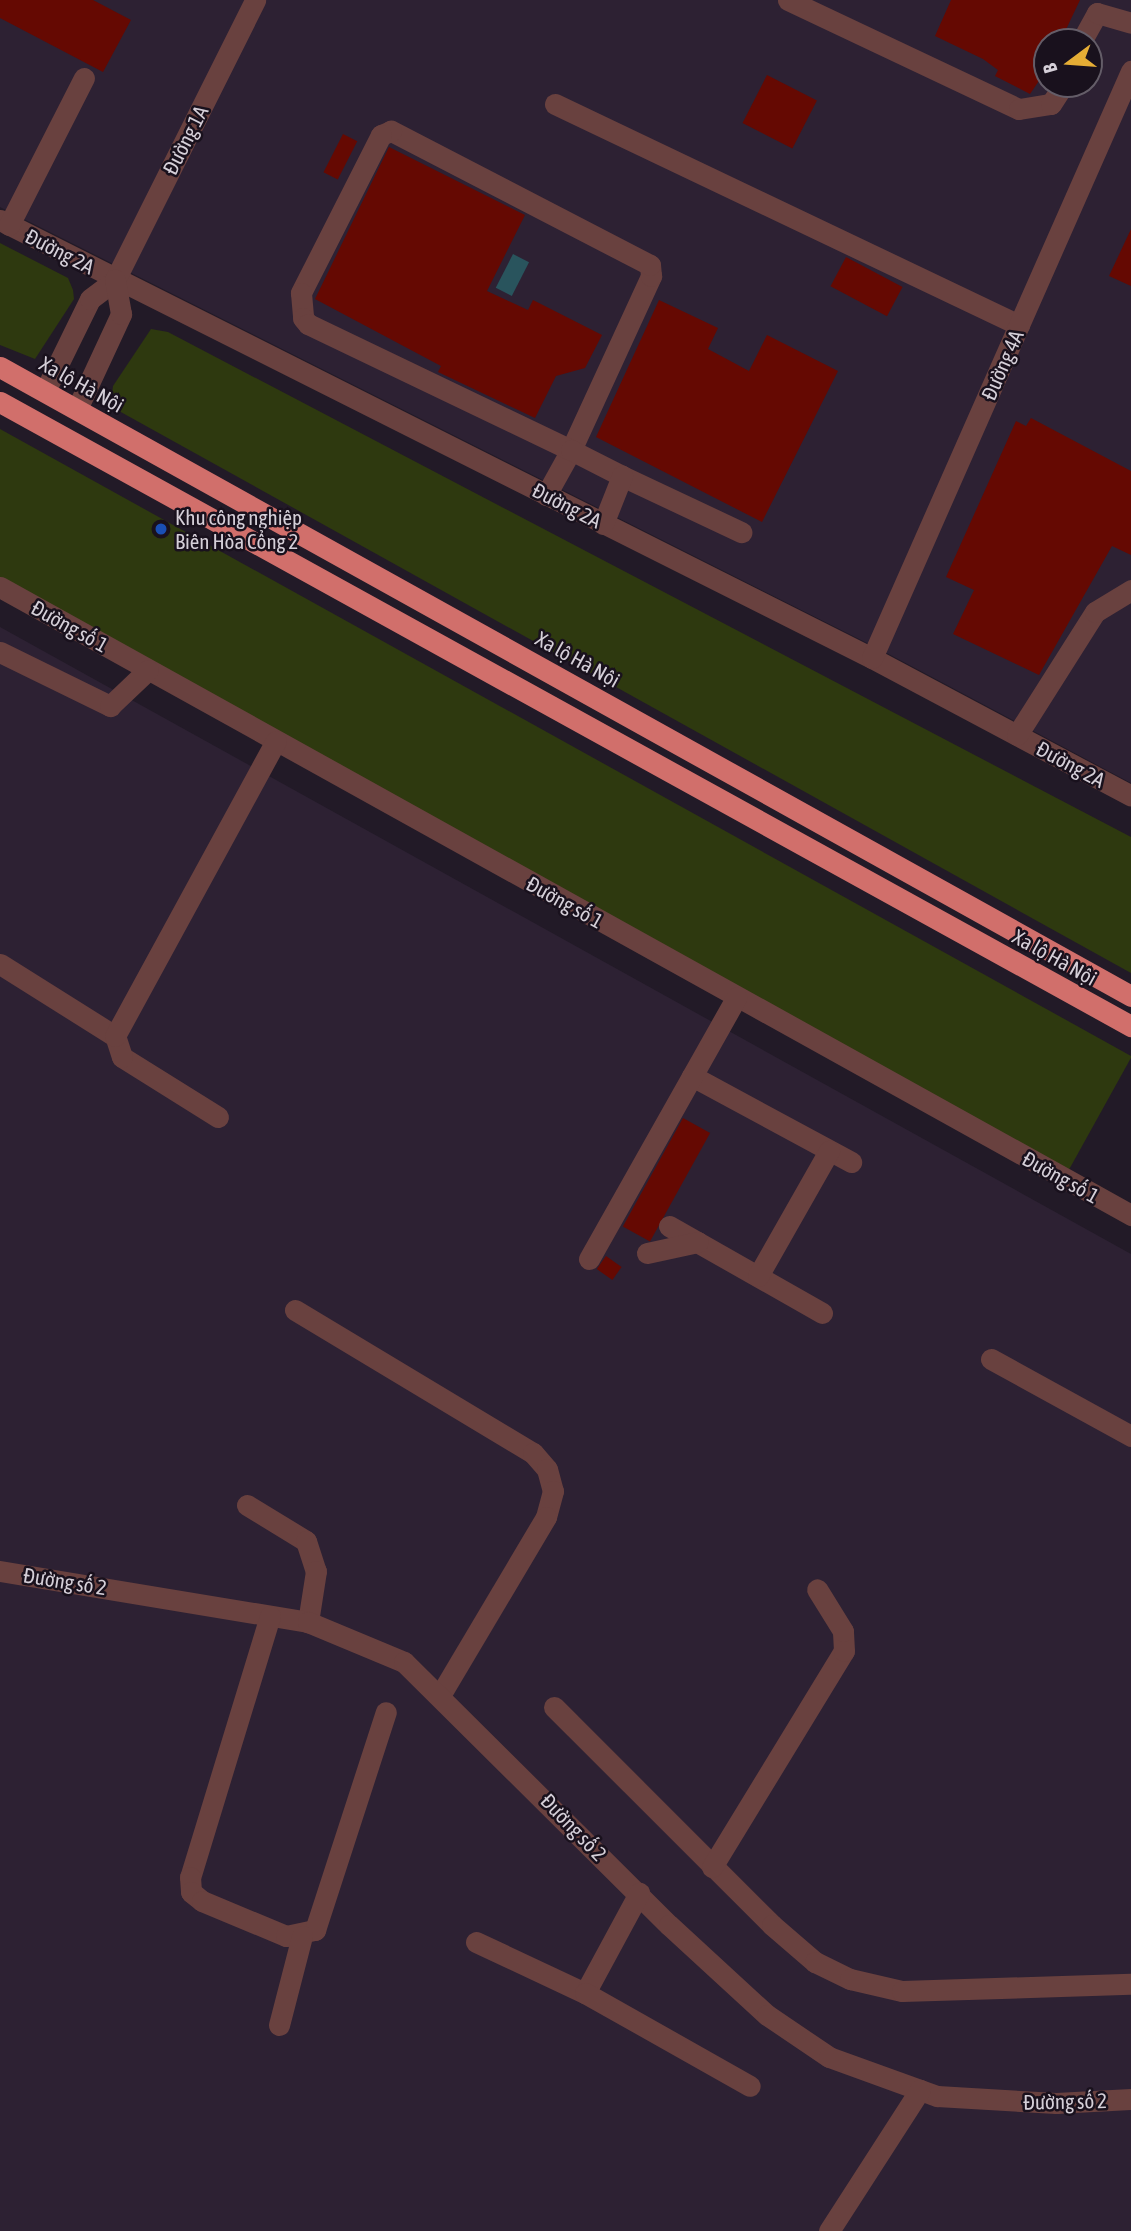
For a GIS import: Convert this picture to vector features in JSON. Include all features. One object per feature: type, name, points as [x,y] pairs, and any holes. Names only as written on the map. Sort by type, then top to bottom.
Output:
[{"type":"highway","name":"Xa lộ Hà Nội","points":[[0,366],[1131,996]]},
{"type":"highway","name":"Xa lộ Hà Nội","points":[[0,402],[1131,1026]]},
{"type":"street","name":"Đường 1A","points":[[45,391],[90,299],[115,280],[255,0]]},
{"type":"street","points":[[788,0],[1019,109],[1051,104],[1055,98]]},
{"type":"street","points":[[1089,28],[1097,13],[1131,23]]},
{"type":"street","name":"Đường 4A","points":[[872,658],[1131,71]]},
{"type":"street","points":[[4,222],[84,78]]},
{"type":"street","points":[[555,104],[1019,326]]},
{"type":"street","points":[[546,495],[571,450],[651,276],[650,265],[391,131],[381,135],[301,293],[303,318],[571,450],[622,476],[741,532]]},
{"type":"street","name":"Đường 2A","points":[[4,222],[872,658],[1131,796]]},
{"type":"street","points":[[77,409],[121,314],[115,280]]},
{"type":"street","points":[[603,524],[622,476]]},
{"type":"street","name":"Đường số 1","points":[[0,587],[1131,1215]]},
{"type":"street","points":[[1017,735],[1095,612],[1131,590]]},
{"type":"street","points":[[0,652],[110,706],[148,670]]},
{"type":"street","points":[[115,1036],[276,741]]},
{"type":"street","points":[[0,964],[115,1036],[122,1057],[218,1117]]},
{"type":"street","points":[[589,1259],[736,998]]},
{"type":"street","points":[[692,1076],[851,1163]]},
{"type":"street","points":[[758,1276],[830,1151]]},
{"type":"street","points":[[669,1226],[822,1313]]},
{"type":"street","points":[[647,1253],[698,1242]]},
{"type":"street","points":[[295,1310],[533,1452],[547,1469],[553,1491],[546,1517],[440,1693]]},
{"type":"street","points":[[991,1359],[1131,1436]]},
{"type":"street","points":[[247,1505],[306,1541],[316,1571],[308,1622]]},
{"type":"street","name":"Đường số 2","points":[[0,1571],[308,1622],[404,1662],[440,1693],[639,1893],[766,2015],[829,2057],[920,2090],[985,2101],[1131,2099]]},
{"type":"street","points":[[712,1867],[844,1651],[843,1631],[817,1589]]},
{"type":"street","points":[[270,1616],[191,1884],[202,1901],[286,1936],[302,1936],[315,1930],[386,1712]]},
{"type":"street","points":[[554,1707],[712,1867],[815,1962],[880,1988],[1131,1984]]},
{"type":"street","points":[[585,1993],[639,1893]]},
{"type":"street","points":[[279,2025],[302,1936]]},
{"type":"street","points":[[476,1942],[585,1993],[750,2086]]},
{"type":"street","points":[[829,2231],[920,2090]]},
{"type":"shaded area","points":[[0,0],[1131,0],[1131,783],[883,651],[0,207]]},
{"type":"shaded area","points":[[0,627],[1131,1254],[1131,2231],[0,2231]]},
{"type":"green space","points":[[0,243],[68,278],[73,290],[74,299],[35,359],[0,345]]},
{"type":"green space","points":[[151,329],[168,332],[1131,837],[1131,973],[119,411],[111,401],[113,386]]},
{"type":"green space","points":[[0,429],[1131,1056],[1066,1174],[0,583]]},
{"type":"water","points":[[513,254],[529,262],[512,296],[496,288]]},
{"type":"building","points":[[0,0],[93,0],[131,20],[103,72],[0,18]]},
{"type":"building","points":[[951,0],[1080,0],[1067,28],[1033,28],[1033,90],[1030,94],[995,76],[998,70],[983,59],[935,36]]},
{"type":"building","points":[[767,75],[817,100],[792,149],[742,123]]},
{"type":"building","points":[[343,134],[357,141],[338,180],[323,172]]},
{"type":"building","points":[[389,147],[525,215],[487,291],[528,310],[533,300],[602,335],[585,368],[556,376],[535,418],[438,372],[441,366],[315,299]]},
{"type":"building","points":[[1131,229],[1131,286],[1109,276]]},
{"type":"building","points":[[846,257],[903,287],[887,316],[831,286]]},
{"type":"building","points":[[659,300],[718,328],[708,349],[749,371],[767,335],[838,371],[762,522],[596,437]]},
{"type":"building","points":[[1031,418],[1131,471],[1131,555],[1112,546],[1039,675],[953,634],[974,590],[946,577],[1016,421],[1026,426]]},
{"type":"building","points":[[683,1118],[710,1133],[650,1241],[623,1226]]},
{"type":"building","points":[[606,1256],[622,1267],[612,1280],[597,1269]]},
{"type":"place","name":"Khu công nghiệp Biên Hòa Cổng 2","points":[[161,529]]}]
